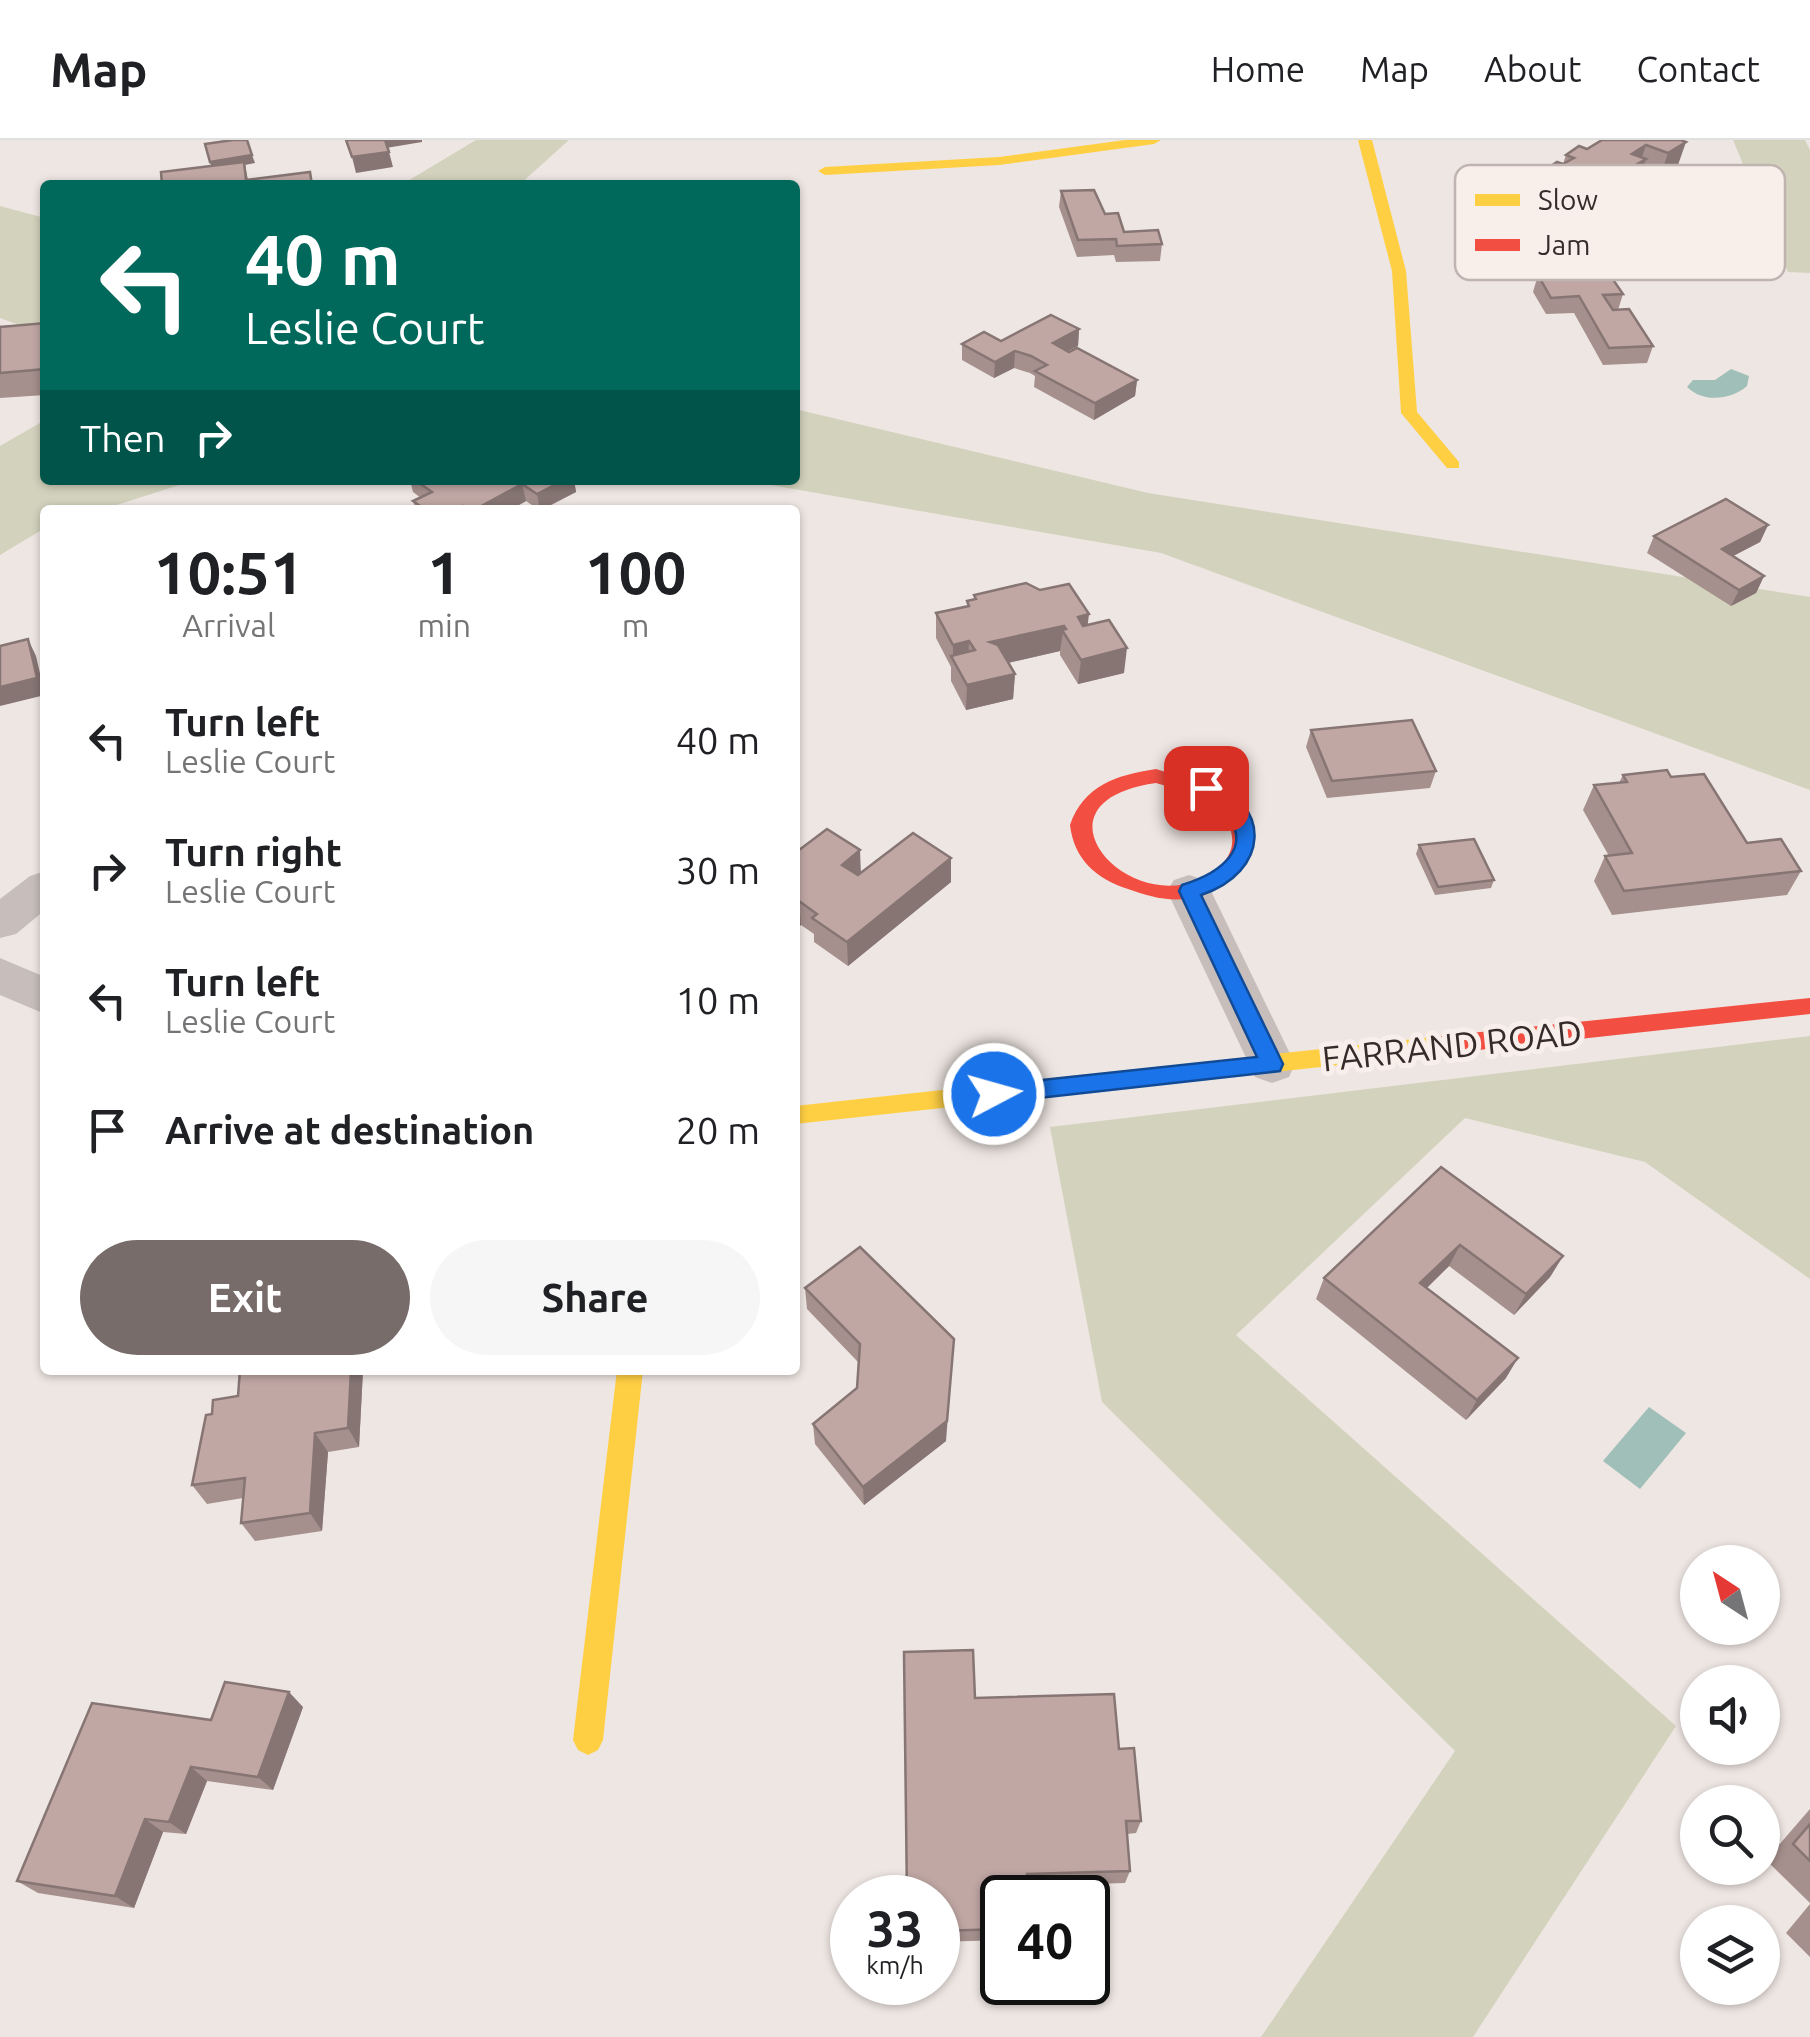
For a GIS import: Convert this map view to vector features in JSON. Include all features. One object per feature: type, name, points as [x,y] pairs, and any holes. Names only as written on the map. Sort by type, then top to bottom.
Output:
[{"type":"street","points":[[825,171],[999,161],[1154,140]]},
{"type":"street","points":[[1365,140],[1399,271],[1409,413],[1453,464]]},
{"type":"street","points":[[1156,776],[1182,779],[1226,800],[1239,817],[1246,836],[1243,854],[1232,871],[1189,891],[1133,887],[1108,875],[1090,858],[1081,839],[1081,820],[1090,802],[1107,788],[1130,779],[1156,776]]},
{"type":"street","points":[[0,922],[40,891]]},
{"type":"street","points":[[1189,891],[1272,1064]]},
{"type":"street","points":[[0,975],[40,995]]},
{"type":"street","name":"FARRAND ROAD","points":[[800,1114],[1810,1006]]},
{"type":"street","points":[[588,1740],[629,1375]]},
{"type":"green space","points":[[476,140],[569,140],[525,180],[409,180]]},
{"type":"green space","points":[[1733,140],[1805,140],[1810,150],[1810,273],[1788,272],[1785,265],[1785,165],[1743,165]]},
{"type":"green space","points":[[0,206],[40,217],[40,332],[0,318]]},
{"type":"green space","points":[[800,410],[1148,493],[1810,597],[1810,790],[1161,553],[771,485],[800,485]]},
{"type":"green space","points":[[40,423],[40,485],[179,485],[117,505],[40,505],[40,531],[0,555],[0,446]]},
{"type":"green space","points":[[1810,1036],[1810,1279],[1645,1162],[1465,1118],[1236,1335],[1676,1726],[1473,2037],[1261,2037],[1455,1751],[1102,1402],[1050,1127]]},
{"type":"water","points":[[1731,369],[1749,376],[1747,386],[1733,394],[1701,396],[1687,387],[1693,380],[1715,380]]},
{"type":"water","points":[[1649,1407],[1686,1433],[1640,1489],[1603,1461]]},
{"type":"building","points":[[247,140],[252,155],[210,162],[205,144]]},
{"type":"building","points":[[346,140],[385,140],[389,152],[352,157]]},
{"type":"building","points":[[1602,140],[1686,142],[1668,153],[1646,145],[1632,154],[1646,159],[1635,165],[1552,165],[1574,158],[1566,155],[1579,146],[1587,149]]},
{"type":"building","points":[[244,162],[246,180],[162,180],[161,172]]},
{"type":"building","points":[[310,172],[311,180],[246,180]]},
{"type":"building","points":[[1094,190],[1105,214],[1118,213],[1124,232],[1158,230],[1162,244],[1117,246],[1116,239],[1078,240],[1061,191]]},
{"type":"building","points":[[1541,280],[1613,280],[1623,294],[1603,295],[1613,310],[1629,309],[1653,346],[1609,348],[1579,296],[1551,298]]},
{"type":"building","points":[[1051,315],[1079,329],[1053,343],[1069,352],[1077,348],[1137,380],[1095,403],[1035,371],[1047,365],[1031,356],[1015,351],[995,362],[962,344],[984,332],[1001,341]]},
{"type":"building","points":[[40,323],[40,369],[0,373],[0,327]]},
{"type":"building","points":[[422,485],[520,485],[483,505],[419,505],[413,501],[432,492]]},
{"type":"building","points":[[524,485],[554,485],[537,494]]},
{"type":"building","points":[[1726,499],[1768,525],[1722,549],[1764,576],[1739,590],[1654,536]]},
{"type":"building","points":[[1026,583],[1040,590],[1069,584],[1089,614],[1078,617],[1083,626],[1109,620],[1127,648],[1081,660],[1062,630],[1066,629],[1064,626],[990,642],[998,645],[1015,674],[967,685],[951,656],[975,650],[969,641],[953,645],[936,613],[969,606],[967,601],[976,599],[974,595]]},
{"type":"building","points":[[28,639],[37,678],[0,687],[0,646]]},
{"type":"building","points":[[1412,720],[1436,771],[1332,781],[1311,730]]},
{"type":"building","points":[[1667,770],[1671,777],[1704,774],[1747,843],[1781,839],[1801,871],[1624,891],[1605,856],[1632,853],[1594,785],[1627,782],[1623,775]]},
{"type":"building","points":[[827,829],[860,850],[842,865],[858,875],[913,833],[951,858],[847,942],[812,918],[817,914],[800,902],[800,849]]},
{"type":"building","points":[[1474,839],[1494,880],[1438,887],[1419,845]]},
{"type":"building","points":[[1441,1167],[1563,1256],[1526,1294],[1460,1245],[1420,1283],[1518,1358],[1477,1400],[1324,1278]]},
{"type":"building","points":[[860,1247],[954,1339],[947,1421],[863,1487],[813,1424],[857,1388],[860,1344],[805,1288]]},
{"type":"building","points":[[240,1375],[351,1375],[348,1428],[315,1433],[310,1513],[241,1523],[245,1478],[192,1485],[206,1415],[212,1414],[213,1400],[238,1396]]},
{"type":"building","points":[[973,1650],[975,1698],[1114,1694],[1119,1749],[1134,1748],[1141,1821],[1126,1821],[1130,1871],[980,1875],[980,1930],[960,1930],[960,1875],[907,1875],[904,1652]]},
{"type":"building","points":[[225,1682],[289,1692],[258,1777],[191,1767],[169,1822],[145,1819],[115,1896],[17,1881],[92,1703],[211,1720]]},
{"type":"building","points":[[1810,1824],[1810,1861],[1793,1844]]},
{"type":"traffic: slow","points":[[825,171],[999,161],[1154,140]]},
{"type":"traffic: slow","points":[[1365,140],[1399,271],[1409,413],[1453,465]]},
{"type":"traffic: slow","points":[[800,1114],[1442,1045]]},
{"type":"traffic: slow","points":[[588,1740],[629,1375]]},
{"type":"traffic: jam","points":[[1156,776],[1205,792],[1234,813],[1244,837],[1239,860],[1221,879],[1193,890],[1158,892],[1111,875],[1087,850],[1080,825],[1091,803],[1120,784],[1156,776]]},
{"type":"traffic: jam","points":[[1442,1045],[1810,1006]]},
{"type":"route","points":[[994,1094],[1272,1064],[1189,891],[1232,871],[1243,854],[1246,836],[1239,817],[1226,800],[1206,788]]}]
